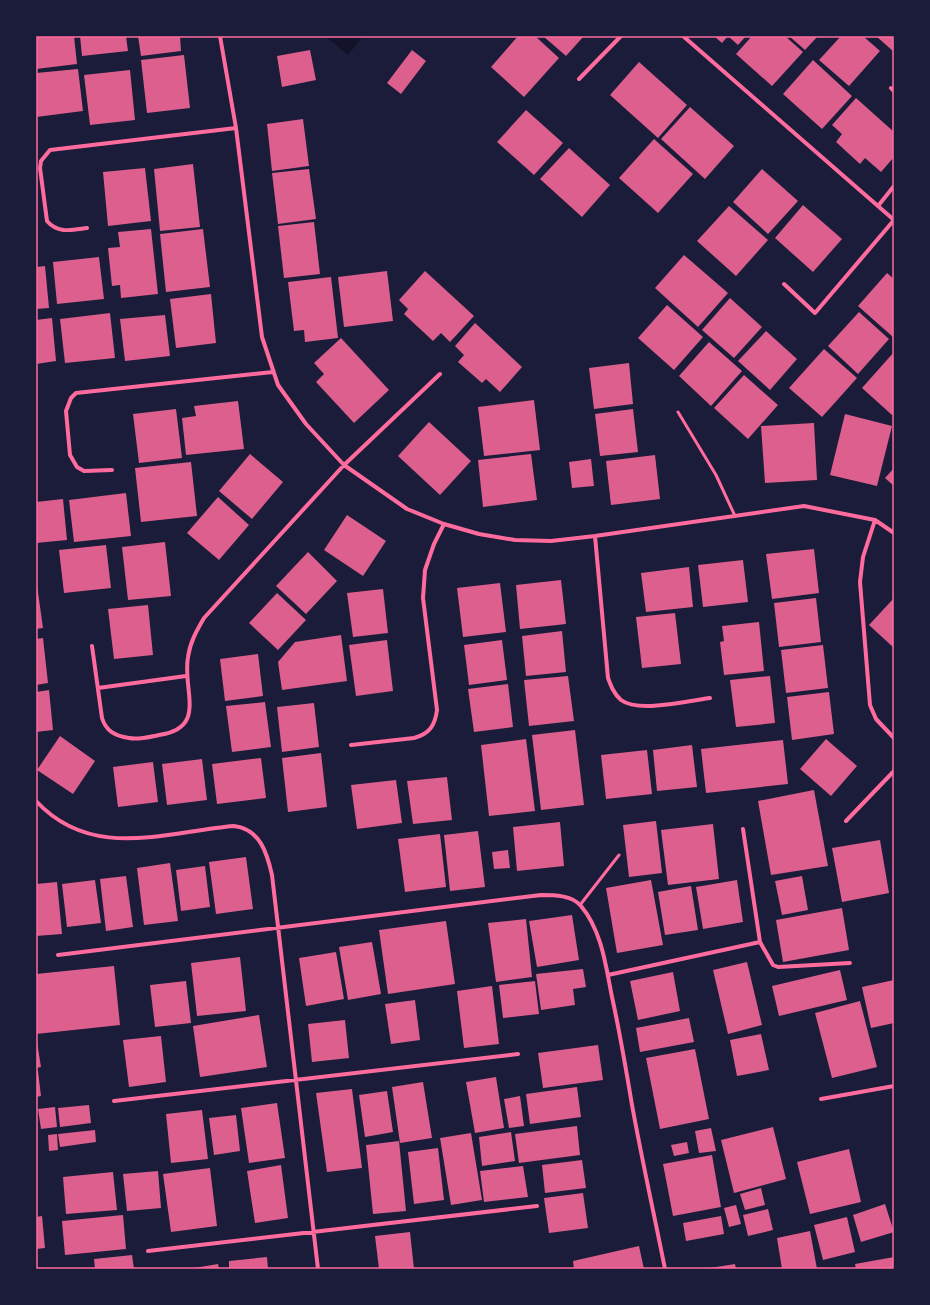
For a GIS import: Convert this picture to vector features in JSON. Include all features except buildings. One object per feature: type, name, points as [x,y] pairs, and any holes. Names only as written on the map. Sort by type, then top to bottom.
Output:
[{"type":"street","points":[[220,36],[236,128],[262,337],[278,385],[306,424],[344,465],[407,509],[444,524],[479,534],[515,540],[551,541],[595,536],[804,506],[875,520],[894,533]]},
{"type":"street","points":[[579,78],[621,36]]},
{"type":"street","points":[[683,36],[894,220],[815,313],[784,284]]},
{"type":"street","points":[[87,228],[58,230],[52,227],[47,221],[40,168],[41,161],[50,150],[236,128]]},
{"type":"street","points":[[878,206],[894,186]]},
{"type":"street","points":[[112,470],[84,471],[73,462],[70,455],[66,412],[71,398],[76,393],[273,372]]},
{"type":"street","points":[[92,646],[102,718],[105,727],[112,734],[134,739],[169,734],[178,731],[186,724],[190,715],[186,676],[188,656],[193,637],[204,618],[344,465],[440,374]]},
{"type":"street","points":[[875,520],[863,558],[860,582],[870,705],[876,719],[894,738]]},
{"type":"street","points":[[352,745],[424,736],[431,729],[436,720],[437,710],[422,598],[425,570],[434,544],[444,524]]},
{"type":"street","points":[[595,536],[608,678],[612,690],[620,699],[631,705],[643,706],[710,698]]},
{"type":"street","points":[[98,688],[186,676]]},
{"type":"street","points":[[846,821],[894,771]]},
{"type":"street","points":[[36,801],[45,811],[66,824],[107,838],[154,837],[224,827],[243,827],[250,831],[263,846],[268,857],[272,875],[318,1269]]},
{"type":"street","points":[[743,829],[760,942],[775,966],[850,964]]},
{"type":"street","points":[[58,955],[541,895],[555,895],[569,898],[580,905],[592,922],[608,975],[665,1269]]},
{"type":"street","points":[[608,975],[760,942]]},
{"type":"street","points":[[114,1101],[518,1054]]},
{"type":"street","points":[[821,1099],[894,1086]]},
{"type":"street","points":[[148,1251],[537,1206]]},
{"type":"lane","points":[[678,412],[716,475],[735,516]]},
{"type":"lane","points":[[580,905],[619,855]]},
{"type":"shaded area","points":[[325,36],[363,36],[348,55]]}]
